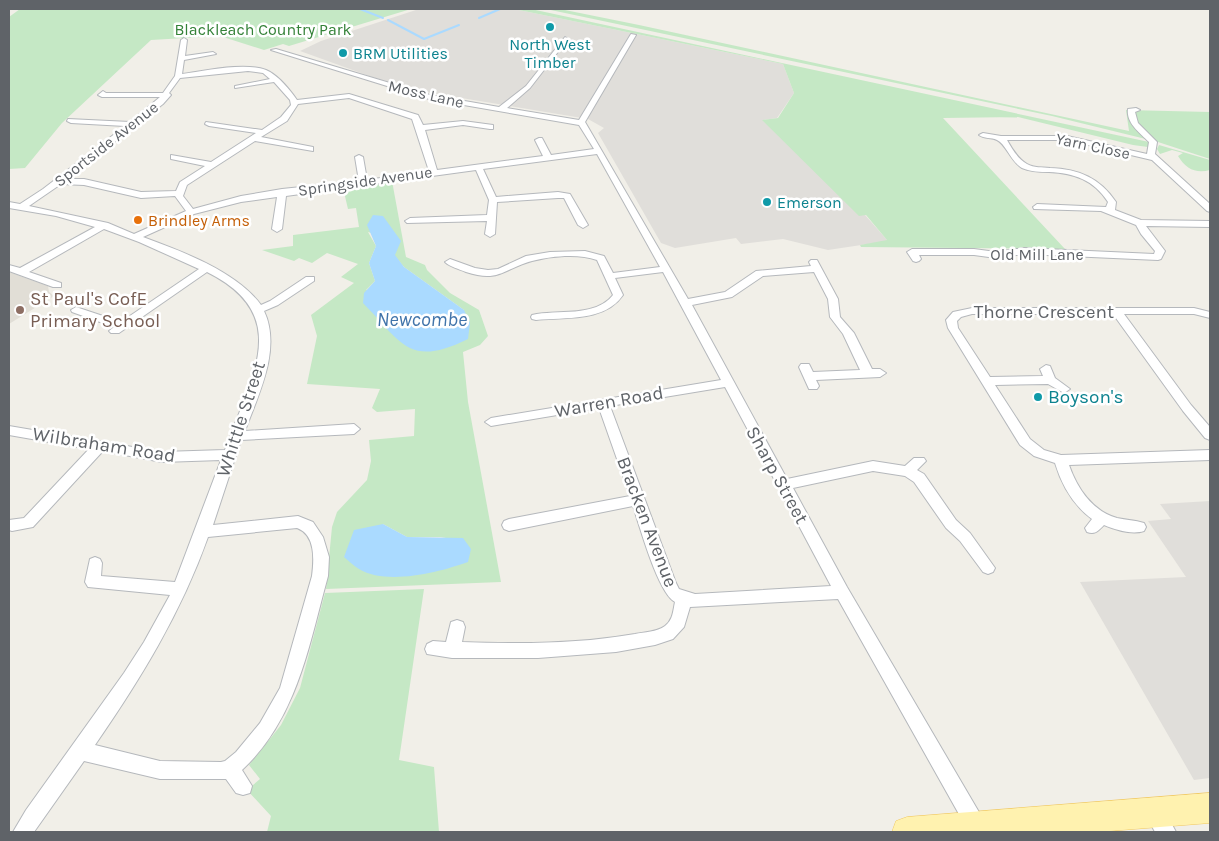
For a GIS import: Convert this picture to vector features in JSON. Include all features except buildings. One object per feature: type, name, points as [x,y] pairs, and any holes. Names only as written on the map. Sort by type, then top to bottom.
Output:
[{"type":"main road","points":[[907,832],[976,826],[1160,822],[1210,808]]},
{"type":"street","points":[[581,123],[633,35]]},
{"type":"street","points":[[501,109],[528,87],[565,39]]},
{"type":"street","name":"Sportside Avenue","points":[[21,206],[59,181],[167,95],[178,76],[186,41]]},
{"type":"street","name":"Moss Lane","points":[[274,50],[429,97],[581,123]]},
{"type":"street","points":[[181,58],[213,54]]},
{"type":"street","points":[[178,76],[256,70],[264,72],[274,80],[295,102]]},
{"type":"street","points":[[237,87],[274,80]]},
{"type":"street","points":[[103,93],[102,95],[167,95]]},
{"type":"street","points":[[295,102],[332,96],[354,97],[415,117],[421,128],[433,172]]},
{"type":"street","points":[[179,193],[189,179],[288,116],[294,108],[295,102]]},
{"type":"street","points":[[1136,110],[1131,111],[1131,115],[1140,129],[1153,142],[1150,152],[1154,158],[1210,209]]},
{"type":"street","points":[[71,121],[132,124]]},
{"type":"street","points":[[421,128],[463,123],[484,127]]},
{"type":"street","name":"Sharp Street","points":[[581,123],[666,268],[782,485],[976,826]]},
{"type":"street","points":[[209,124],[263,132]]},
{"type":"street","name":"Yarn Close","points":[[983,134],[1001,138],[1067,138],[1154,158]]},
{"type":"street","points":[[253,138],[310,149]]},
{"type":"street","name":"Yarn Close","points":[[1001,138],[1024,165],[1042,170],[1076,172],[1092,179],[1110,198],[1112,202],[1110,210]]},
{"type":"street","points":[[539,140],[548,157]]},
{"type":"street","name":"Springside Avenue","points":[[137,236],[191,212],[227,202],[282,192],[598,150]]},
{"type":"street","points":[[174,157],[211,165]]},
{"type":"street","points":[[356,159],[363,181]]},
{"type":"street","points":[[478,166],[492,200],[490,234]]},
{"type":"street","points":[[59,181],[84,182],[141,195],[179,193]]},
{"type":"street","points":[[277,229],[282,192]]},
{"type":"street","points":[[179,193],[181,200],[191,212]]},
{"type":"street","points":[[492,200],[567,196],[583,225]]},
{"type":"street","name":"Whittle Street","points":[[9,205],[105,225],[137,236],[206,268],[244,290],[258,309],[265,328],[258,379],[179,589],[151,645],[23,832]]},
{"type":"street","points":[[1043,205],[1110,210],[1140,224],[1210,224]]},
{"type":"street","points":[[410,221],[492,218]]},
{"type":"street","name":"Old Mill Lane","points":[[916,259],[912,252],[974,252],[996,255],[1024,251],[1158,257],[1160,251],[1140,224]]},
{"type":"street","points":[[21,272],[105,225]]},
{"type":"street","points":[[450,262],[480,273],[494,273],[530,258],[586,253],[601,258],[611,276],[618,295],[608,308],[536,317]]},
{"type":"street","points":[[685,303],[728,295],[760,273],[816,265],[833,299],[836,317],[848,333],[868,374]]},
{"type":"street","points":[[9,268],[57,285]]},
{"type":"street","points":[[88,303],[73,313],[118,328],[206,268]]},
{"type":"street","points":[[611,276],[666,268]]},
{"type":"street","points":[[258,309],[274,303],[310,279]]},
{"type":"street","points":[[1116,311],[1187,408],[1210,436]]},
{"type":"street","name":"Thorne Crescent","points":[[1210,315],[1194,311],[972,312],[957,314],[951,320],[951,324],[1025,442],[1040,452],[1061,460],[1210,455]]},
{"type":"street","points":[[809,376],[880,373]]},
{"type":"street","points":[[987,381],[1048,374],[1064,389]]},
{"type":"street","name":"Warren Road","points":[[491,423],[727,382]]},
{"type":"street","name":"Bracken Avenue","points":[[603,403],[637,500],[669,586],[674,594],[683,599],[706,601],[842,592]]},
{"type":"street","points":[[237,436],[340,424],[354,429]]},
{"type":"street","name":"Wilbraham Road","points":[[9,430],[162,457],[230,455]]},
{"type":"street","points":[[12,525],[28,523],[100,446]]},
{"type":"street","points":[[1061,460],[1064,473],[1096,523],[1139,528]]},
{"type":"street","points":[[908,471],[919,461]]},
{"type":"street","points":[[782,485],[873,466],[908,471],[919,478],[951,524],[965,537],[988,568]]},
{"type":"street","points":[[509,525],[637,500]]},
{"type":"street","points":[[80,751],[160,770],[221,771],[230,769],[242,758],[266,729],[287,692],[316,592],[322,557],[316,537],[308,526],[298,522],[202,532]]},
{"type":"street","points":[[95,563],[92,582],[179,589]]},
{"type":"street","points":[[433,649],[530,652],[577,650],[663,636],[674,628],[677,623],[683,599]]},
{"type":"street","points":[[452,650],[457,626]]},
{"type":"street","points":[[230,769],[243,786]]},
{"type":"shaded area","points":[[419,9],[514,9],[783,64],[794,93],[777,118],[763,120],[865,215],[888,241],[828,250],[783,239],[741,244],[736,238],[675,248],[661,243],[598,133],[604,128],[588,119],[425,92],[372,77],[300,51],[321,41]]},
{"type":"shaded area","name":"St Paul's CofE Primary School","points":[[9,272],[48,286],[49,292],[54,296],[9,324]]},
{"type":"shaded area","points":[[1210,501],[1210,778],[1194,780],[1080,582],[1186,577],[1148,521],[1171,519],[1160,504]]},
{"type":"green space","name":"Blackleach Country Park","points":[[20,9],[411,9],[289,46],[283,44],[264,50],[220,36],[151,40],[62,123],[25,168],[9,169],[9,17]]},
{"type":"green space","points":[[514,9],[531,9],[1149,142],[1148,147],[1018,117],[943,118],[1065,249],[861,247],[860,245],[887,240],[866,215],[859,216],[762,120],[778,118],[794,93],[783,64]]},
{"type":"green space","points":[[546,9],[560,9],[639,25],[1129,131],[1126,110],[1210,112],[1210,159],[1158,142],[1052,116]]},
{"type":"green space","points":[[1159,145],[1210,160],[1210,170],[1196,171],[1188,167],[1178,156],[1183,153],[1172,150],[1160,154],[1157,149]]},
{"type":"green space","points":[[392,181],[406,257],[425,265],[427,270],[450,293],[479,310],[488,336],[480,345],[463,352],[468,402],[501,582],[326,589],[332,527],[337,512],[367,480],[371,461],[369,440],[414,436],[415,409],[377,412],[372,408],[380,389],[307,384],[317,336],[311,315],[354,283],[341,277],[358,264],[327,253],[312,263],[299,258],[294,261],[262,250],[293,246],[293,235],[359,227],[356,208],[348,209],[343,188]],"holes":[[[368,232],[400,241],[394,255],[404,267],[464,310],[366,290],[375,281],[369,263],[376,246]],[[383,524],[407,537],[446,537],[344,557]]]},
{"type":"green space","points":[[424,589],[399,760],[434,767],[439,832],[267,832],[271,816],[247,790],[260,779],[249,765],[281,725],[300,688],[325,593]]},
{"type":"water","name":"Newcombe","points":[[373,215],[383,216],[401,241],[395,255],[404,267],[464,310],[470,323],[468,339],[432,351],[419,351],[408,347],[398,340],[363,303],[364,293],[375,281],[369,263],[376,246],[367,225]]},
{"type":"water","points":[[383,524],[407,537],[463,538],[471,549],[468,562],[429,573],[398,577],[371,574],[359,569],[344,557],[354,530]]},
{"type":"waterway","points":[[360,9],[383,18]]},
{"type":"waterway","points":[[479,18],[500,9]]},
{"type":"waterway","points":[[388,20],[424,39],[459,25]]},
{"type":"place","name":"North West Timber","points":[[550,27]]},
{"type":"place","name":"BRM Utilities","points":[[343,53]]},
{"type":"place","name":"Emerson","points":[[767,202]]},
{"type":"place","name":"Brindley Arms","points":[[138,220]]},
{"type":"place","name":"St Paul's CofE Primary School","points":[[20,310]]},
{"type":"place","name":"Boyson's","points":[[1038,397]]}]
